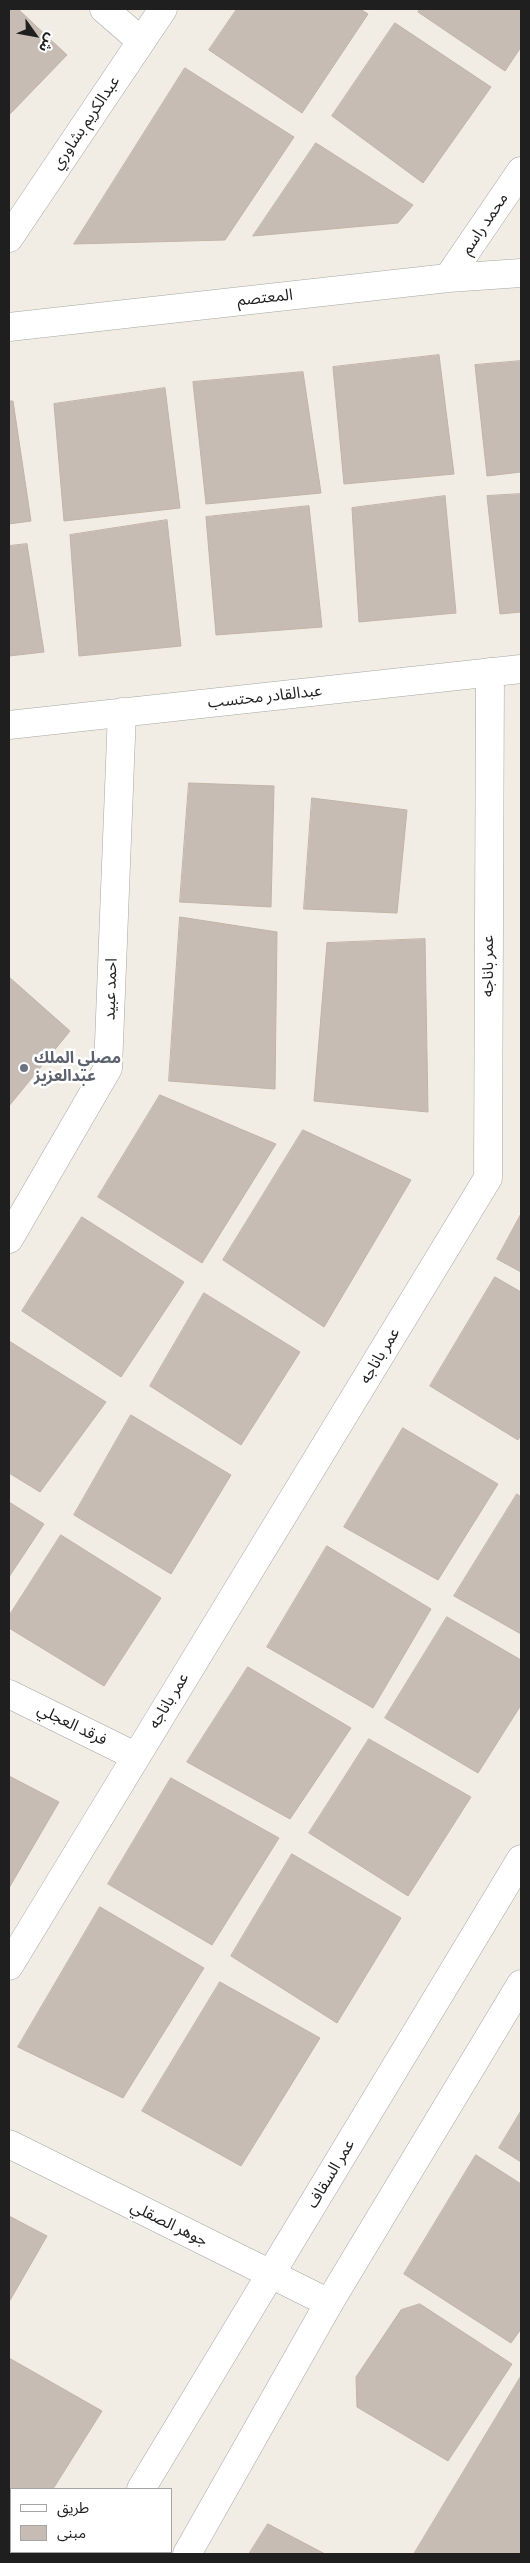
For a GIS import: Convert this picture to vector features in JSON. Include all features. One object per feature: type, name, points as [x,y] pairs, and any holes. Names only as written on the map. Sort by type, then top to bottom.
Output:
[{"type":"street","points":[[104,9],[141,41]]},
{"type":"street","name":"عبدالكريم بشاوري","points":[[9,238],[163,9]]},
{"type":"street","name":"محمد راسم","points":[[448,278],[521,171]]},
{"type":"street","name":"المعتصم","points":[[9,327],[448,278],[521,272]]},
{"type":"street","name":"عبدالقادر محتسب","points":[[9,726],[521,669]]},
{"type":"street","name":"عمر باناجه","points":[[9,1966],[488,1178],[490,672]]},
{"type":"street","name":"احمد عبيد","points":[[9,1239],[108,1068],[122,712]]},
{"type":"street","name":"فرقد العجلي","points":[[9,1694],[135,1756]]},
{"type":"street","name":"عمر السقاف","points":[[142,2488],[521,1858]]},
{"type":"street","points":[[187,2554],[329,2303],[521,1984]]},
{"type":"street","name":"جوهر الصقلي","points":[[9,2144],[329,2303]]},
{"type":"building","points":[[9,9],[18,9],[67,55],[9,115]]},
{"type":"building","points":[[237,9],[360,9],[368,14],[302,113],[209,50]]},
{"type":"building","points":[[420,9],[521,9],[521,47],[505,71],[418,12]]},
{"type":"building","points":[[395,23],[491,87],[423,183],[332,116]]},
{"type":"building","points":[[185,68],[294,137],[225,240],[74,244]]},
{"type":"building","points":[[316,143],[413,205],[398,223],[253,236]]},
{"type":"building","points":[[439,355],[454,474],[344,484],[333,367]]},
{"type":"building","points":[[521,361],[521,472],[487,476],[475,365]]},
{"type":"building","points":[[303,372],[321,493],[206,504],[193,382]]},
{"type":"building","points":[[165,388],[180,508],[64,521],[54,404]]},
{"type":"building","points":[[9,401],[13,401],[31,521],[9,524]]},
{"type":"building","points":[[521,494],[521,612],[500,614],[487,496]]},
{"type":"building","points":[[445,496],[456,613],[359,622],[352,508]]},
{"type":"building","points":[[309,506],[322,627],[216,635],[206,517]]},
{"type":"building","points":[[167,520],[181,646],[79,656],[70,535]]},
{"type":"building","points":[[27,544],[44,652],[9,656],[9,546]]},
{"type":"building","points":[[189,783],[274,786],[271,907],[180,902]]},
{"type":"building","points":[[312,798],[407,810],[397,913],[304,909]]},
{"type":"building","points":[[180,917],[277,932],[275,1089],[169,1081]]},
{"type":"building","points":[[425,939],[428,1112],[314,1101],[327,943]]},
{"type":"building","name":"مصلي الملك عبدالعزيز","points":[[9,977],[70,1031],[9,1106]]},
{"type":"building","points":[[160,1095],[276,1144],[202,1263],[98,1197]]},
{"type":"building","points":[[303,1130],[411,1180],[324,1327],[223,1260]]},
{"type":"building","points":[[521,1214],[521,1272],[497,1259]]},
{"type":"building","points":[[82,1217],[184,1282],[121,1377],[22,1311]]},
{"type":"building","points":[[495,1277],[521,1292],[521,1435],[518,1440],[430,1386]]},
{"type":"building","points":[[204,1293],[300,1352],[241,1445],[150,1386]]},
{"type":"building","points":[[9,1341],[106,1402],[40,1492],[9,1473]]},
{"type":"building","points":[[131,1415],[231,1475],[171,1574],[74,1515]]},
{"type":"building","points":[[403,1428],[498,1484],[438,1580],[344,1527]]},
{"type":"building","points":[[517,1494],[521,1497],[521,1634],[454,1596]]},
{"type":"building","points":[[9,1502],[44,1524],[9,1577]]},
{"type":"building","points":[[61,1535],[161,1598],[104,1686],[9,1628],[9,1616]]},
{"type":"building","points":[[327,1546],[431,1609],[373,1708],[267,1647]]},
{"type":"building","points":[[447,1617],[521,1660],[521,1705],[478,1773],[385,1718]]},
{"type":"building","points":[[248,1667],[351,1728],[290,1819],[187,1762]]},
{"type":"building","points":[[369,1739],[471,1797],[408,1896],[309,1833]]},
{"type":"building","points":[[9,1776],[59,1802],[9,1888]]},
{"type":"building","points":[[171,1778],[279,1838],[212,1945],[108,1884]]},
{"type":"building","points":[[292,1854],[401,1918],[337,2023],[231,1956]]},
{"type":"building","points":[[100,1907],[204,1968],[123,2098],[18,2047]]},
{"type":"building","points":[[220,1982],[320,2038],[241,2166],[142,2111]]},
{"type":"building","points":[[521,2111],[521,2162],[499,2148]]},
{"type":"building","points":[[476,2155],[521,2184],[521,2329],[511,2343],[404,2274]]},
{"type":"building","points":[[9,2216],[47,2236],[9,2302]]},
{"type":"building","points":[[420,2304],[512,2364],[448,2461],[357,2407],[356,2377],[401,2310]]},
{"type":"building","points":[[9,2358],[102,2411],[54,2488],[10,2488],[9,2493]]},
{"type":"building","points":[[521,2376],[521,2554],[414,2554]]},
{"type":"building","points":[[268,2524],[325,2554],[249,2554]]},
{"type":"building","points":[[9,2532],[10,2553],[9,2554]]},
{"type":"place","name":"مصلي الملك عبدالعزيز","points":[[24,1068]]}]
